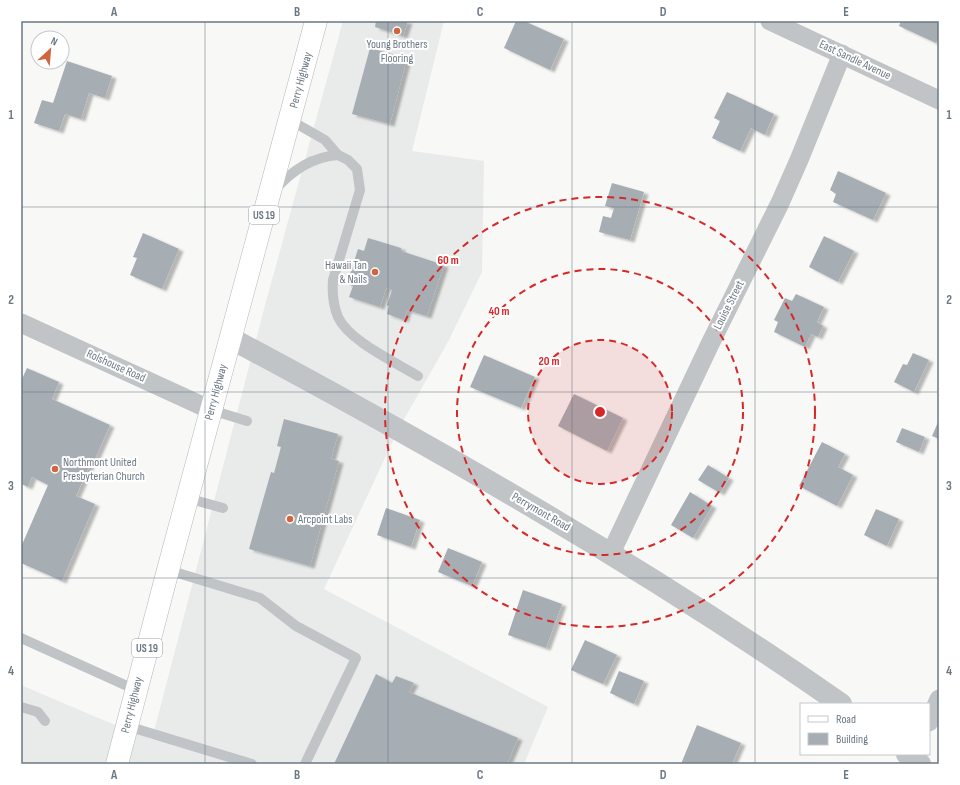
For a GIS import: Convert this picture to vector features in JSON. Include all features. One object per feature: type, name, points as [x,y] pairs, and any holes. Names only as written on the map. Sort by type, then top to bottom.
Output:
[{"type":"main road","name":"Perry Highway","points":[[117,764],[187,498],[316,21]]},
{"type":"street","name":"East Sandle Avenue","points":[[770,21],[939,100]]},
{"type":"street","name":"Louise Street","points":[[611,553],[710,344],[783,196],[842,54]]},
{"type":"street","name":"Rolshouse Road","points":[[21,323],[211,410]]},
{"type":"street","name":"Perrymont Road","points":[[230,338],[338,396],[537,509],[611,553],[756,646],[839,703]]},
{"type":"street","points":[[930,720],[939,699]]},
{"type":"lane","points":[[290,120],[325,140],[338,155],[348,160],[357,169],[360,190],[334,280],[332,293],[334,306],[339,318],[346,329],[362,343],[418,376]]},
{"type":"lane","points":[[269,197],[281,183],[304,165],[325,156],[338,155]]},
{"type":"lane","points":[[211,410],[247,421]]},
{"type":"lane","points":[[187,498],[222,508]]},
{"type":"lane","points":[[168,570],[260,598],[296,626],[356,658],[305,764]]},
{"type":"lane","points":[[21,638],[136,690]]},
{"type":"lane","points":[[21,706],[38,712],[46,721]]},
{"type":"lane","points":[[127,726],[252,764]]},
{"type":"shaded area","points":[[343,21],[444,21],[412,151],[484,161],[482,272],[449,340],[398,430],[324,589],[548,707],[524,764],[21,764],[21,685],[152,739],[264,309]]},
{"type":"building","name":"Young Brothers Flooring","points":[[376,21],[408,21],[403,36],[375,27]]},
{"type":"building","points":[[516,21],[524,21],[564,39],[550,70],[504,48]]},
{"type":"building","points":[[901,21],[939,21],[939,37],[936,43],[899,26]]},
{"type":"building","points":[[370,48],[407,58],[390,124],[352,114]]},
{"type":"building","points":[[70,62],[112,76],[105,98],[89,93],[81,119],[65,114],[59,131],[34,123],[42,100],[53,103],[64,70],[70,70]]},
{"type":"building","points":[[727,92],[774,114],[765,135],[751,128],[740,151],[712,138],[720,121],[714,118]]},
{"type":"building","points":[[838,171],[886,193],[873,220],[833,202],[836,194],[830,190]]},
{"type":"building","points":[[612,183],[644,192],[630,240],[599,232],[603,216],[611,218],[614,208],[605,206]]},
{"type":"building","points":[[143,233],[179,249],[162,289],[130,275],[137,258],[133,257]]},
{"type":"building","points":[[824,236],[854,251],[838,282],[809,267]]},
{"type":"building","points":[[368,238],[401,248],[401,251],[444,265],[427,316],[407,310],[404,320],[387,314],[389,306],[387,305],[392,290],[386,288],[380,307],[349,297],[353,286],[347,284],[358,249],[364,251]]},
{"type":"building","points":[[796,294],[824,307],[817,322],[823,326],[818,337],[811,334],[805,347],[774,332],[778,322],[774,320],[785,298],[792,301]]},
{"type":"building","points":[[913,353],[929,360],[914,392],[894,382],[903,364],[907,365]]},
{"type":"building","points":[[484,355],[535,377],[521,408],[470,387]]},
{"type":"building","name":"Northmont United Presbyterian Church","points":[[27,368],[59,382],[52,399],[110,425],[76,496],[95,504],[62,581],[21,563],[21,547],[48,485],[32,477],[28,487],[21,484],[21,381]]},
{"type":"building","points":[[574,394],[623,418],[607,451],[558,426]]},
{"type":"building","points":[[284,419],[338,434],[331,459],[339,461],[310,566],[249,549],[271,472],[274,473],[281,447],[277,446]]},
{"type":"building","points":[[939,420],[939,439],[932,436]]},
{"type":"building","points":[[902,428],[925,437],[919,452],[896,442]]},
{"type":"building","points":[[822,442],[845,454],[838,467],[853,475],[837,506],[799,486]]},
{"type":"building","points":[[708,465],[729,478],[720,493],[698,480]]},
{"type":"building","points":[[690,492],[712,506],[693,538],[671,525]]},
{"type":"building","points":[[386,508],[420,520],[411,547],[377,535]]},
{"type":"building","points":[[876,509],[899,519],[887,546],[864,535]]},
{"type":"building","points":[[448,548],[482,562],[472,586],[438,572]]},
{"type":"building","points":[[523,590],[562,604],[546,648],[508,635]]},
{"type":"building","points":[[585,640],[617,655],[603,684],[571,670]]},
{"type":"building","points":[[619,671],[644,681],[634,704],[610,693]]},
{"type":"building","points":[[376,674],[392,683],[396,676],[414,683],[409,692],[518,738],[507,764],[334,764]]},
{"type":"building","points":[[697,725],[741,743],[732,764],[681,764]]},
{"type":"place","name":"Young Brothers Flooring","points":[[397,31]]},
{"type":"place","name":"Hawaii Tan & Nails","points":[[375,272]]},
{"type":"place","name":"Northmont United Presbyterian Church","points":[[55,469]]},
{"type":"place","name":"Arcpoint Labs","points":[[290,519]]}]
